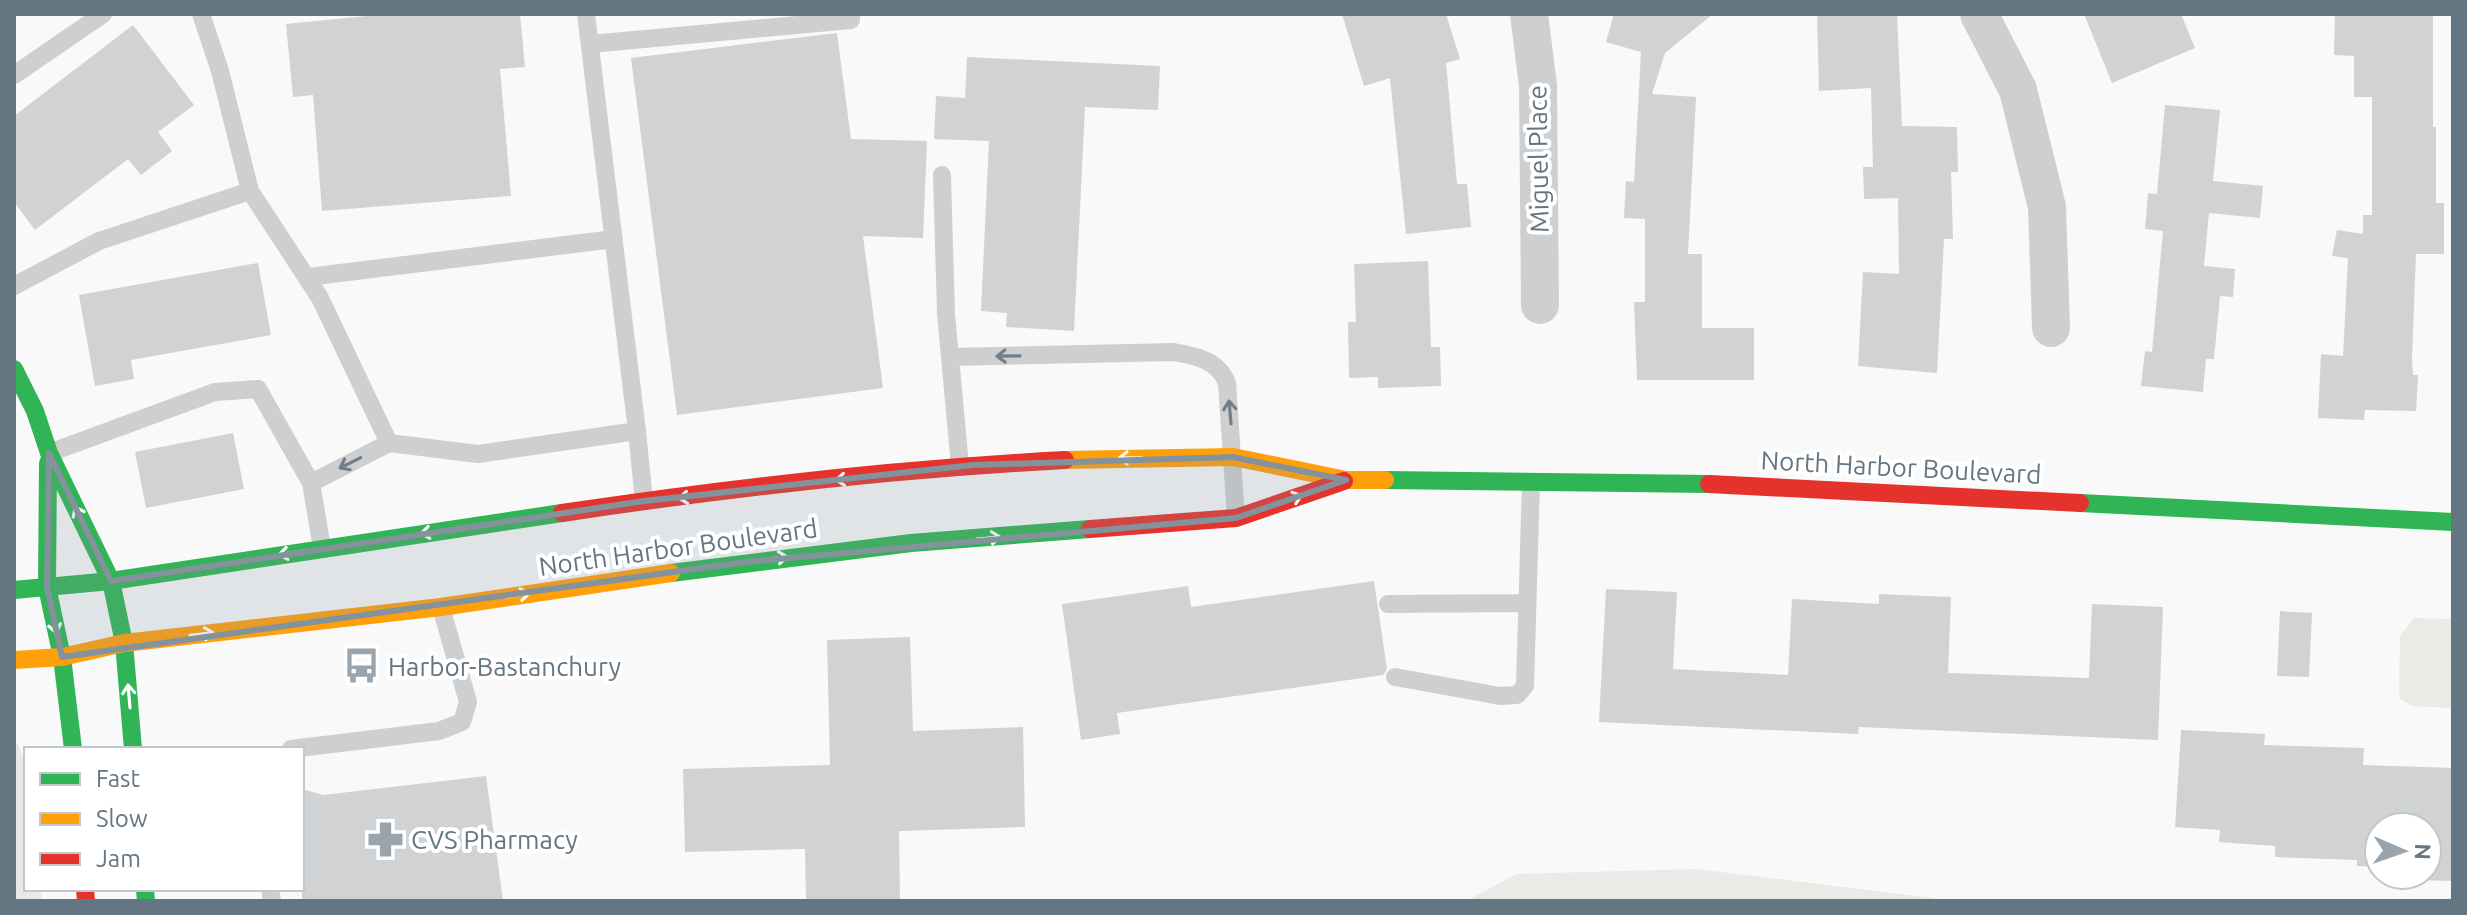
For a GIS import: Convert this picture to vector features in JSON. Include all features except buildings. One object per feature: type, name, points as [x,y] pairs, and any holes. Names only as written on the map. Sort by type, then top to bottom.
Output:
[{"type":"main road","points":[[14,369],[18,388],[35,411],[49,453],[111,581],[124,643],[133,747]]},
{"type":"main road","points":[[49,453],[47,587],[62,657],[73,747]]},
{"type":"main road","name":"North Harbor Boulevard","points":[[14,590],[111,581],[644,501],[960,467],[1096,458],[1233,457],[1346,480],[1717,484],[2453,522]]},
{"type":"main road","name":"North Harbor Boulevard","points":[[14,660],[62,657],[124,643],[441,607],[761,560],[911,543],[1236,518],[1346,480]]},
{"type":"street","name":"Miguel Place","points":[[1529,14],[1538,86],[1540,305]]},
{"type":"street","points":[[1979,14],[2018,90],[2047,207],[2051,328]]},
{"type":"lane","points":[[14,75],[103,14]]},
{"type":"lane","points":[[201,14],[220,71],[250,191],[308,277],[389,443]]},
{"type":"lane","points":[[586,14],[644,501]]},
{"type":"lane","points":[[590,44],[851,20],[851,14]]},
{"type":"lane","points":[[942,175],[946,314],[960,467]]},
{"type":"lane","points":[[14,286],[99,241],[250,191]]},
{"type":"lane","points":[[308,277],[614,239]]},
{"type":"lane","points":[[950,357],[1174,352],[1207,360],[1219,369],[1227,383],[1236,518]]},
{"type":"lane","points":[[49,453],[215,392],[258,389],[311,483],[322,548]]},
{"type":"lane","points":[[311,483],[389,443],[478,454],[637,431]]},
{"type":"lane","points":[[1395,677],[1500,696],[1517,695],[1525,686],[1531,482]]},
{"type":"lane","points":[[1388,604],[1527,603]]},
{"type":"lane","points":[[304,747],[439,731],[462,722],[468,702],[441,607]]},
{"type":"highlighted area","points":[[49,453],[111,581],[644,501],[973,465],[1233,457],[1346,480],[1236,518],[746,562],[62,657],[47,587]]},
{"type":"shaded area","points":[[2414,618],[2453,619],[2453,708],[2412,706],[2399,698],[2400,636]]},
{"type":"shaded area","points":[[14,737],[24,759],[24,891],[40,891],[42,901],[14,901]]},
{"type":"shaded area","points":[[1696,869],[1940,901],[1466,901],[1516,874]]},
{"type":"traffic: fast","points":[[14,369],[35,411],[49,453],[111,581],[124,643],[133,747]]},
{"type":"traffic: fast","points":[[48,463],[47,587],[62,657],[73,747]]},
{"type":"traffic: fast","points":[[1385,480],[1709,484]]},
{"type":"traffic: fast","points":[[2080,503],[2453,522]]},
{"type":"traffic: fast","points":[[14,590],[111,581],[562,513]]},
{"type":"traffic: fast","points":[[671,573],[911,543],[1090,529]]},
{"type":"traffic: fast","points":[[145,891],[146,901]]},
{"type":"traffic: slow","points":[[1065,460],[1233,457],[1346,480],[1385,480]]},
{"type":"traffic: slow","points":[[14,660],[62,657],[124,643],[441,607],[671,573]]},
{"type":"traffic: jam","points":[[562,513],[813,480],[1065,460]]},
{"type":"traffic: jam","points":[[1090,529],[1236,518],[1344,481]]},
{"type":"traffic: jam","points":[[1709,484],[2080,503]]},
{"type":"traffic: jam","points":[[85,891],[86,901]]},
{"type":"place","name":"Harbor-Bastanchury","points":[[362,666]]},
{"type":"place","name":"CVS Pharmacy","points":[[385,839]]}]
